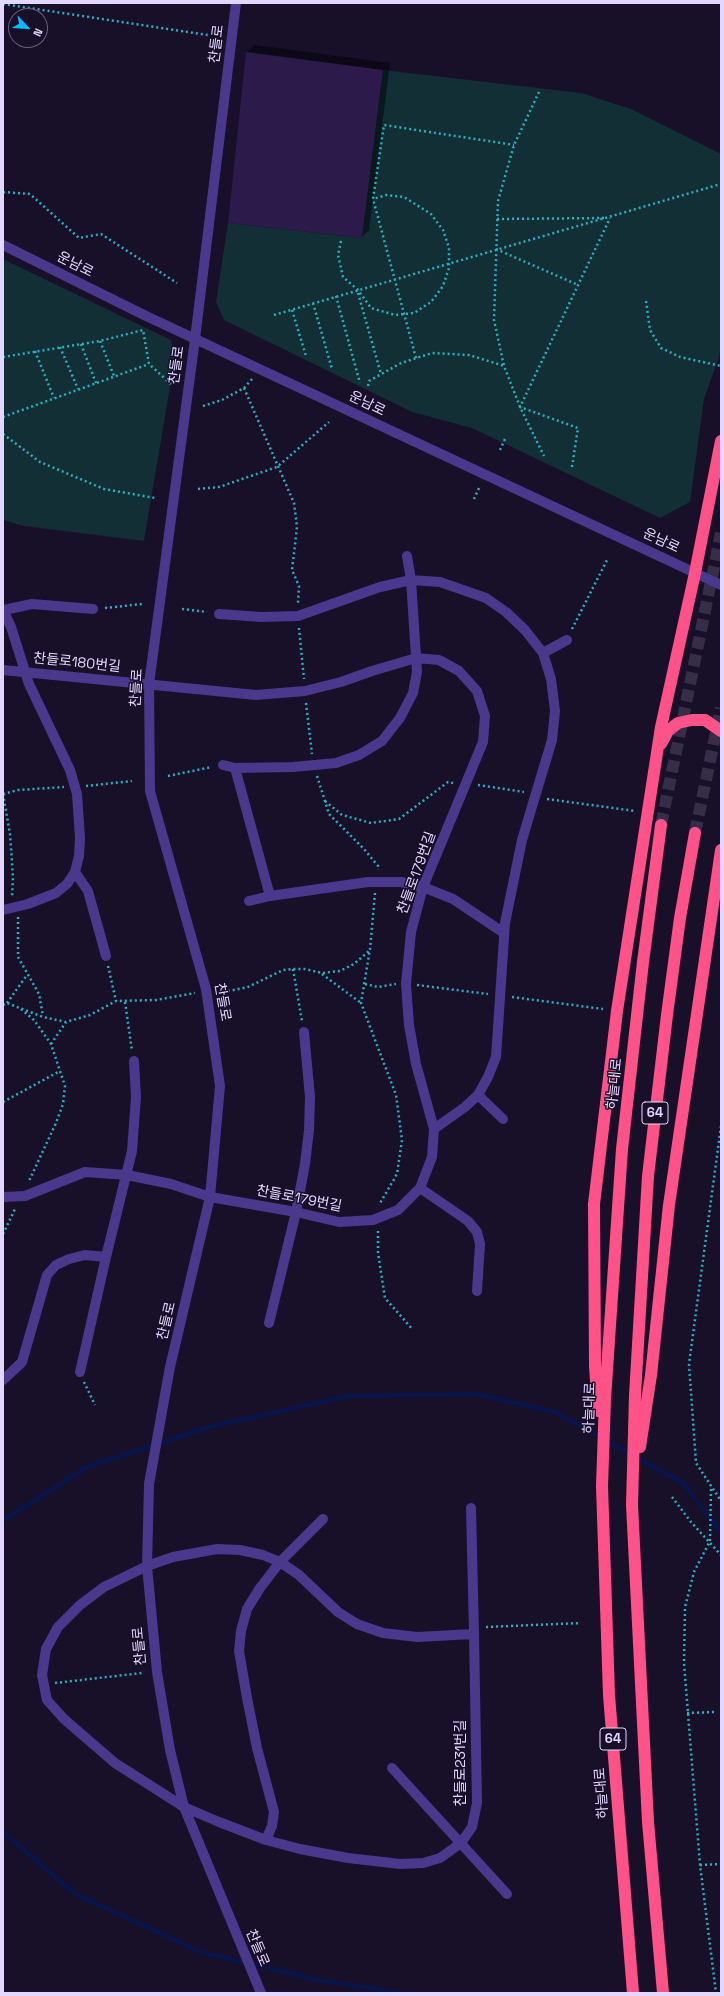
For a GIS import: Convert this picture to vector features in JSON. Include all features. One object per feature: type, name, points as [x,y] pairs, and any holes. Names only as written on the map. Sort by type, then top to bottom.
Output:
[{"type":"highway","points":[[601,1380],[594,1204],[617,1011],[656,754],[696,573],[721,441]]},
{"type":"highway","points":[[656,754],[668,731],[678,723],[692,720],[705,720],[721,731]]},
{"type":"highway","name":"하늘대로","points":[[633,1993],[609,1696],[602,1486],[601,1380],[622,1149],[643,962],[661,825]]},
{"type":"highway","name":"64","points":[[663,1993],[648,1822],[632,1500],[635,1395],[648,1176],[668,1008],[695,833]]},
{"type":"highway","points":[[632,1500],[648,1401],[669,1204],[721,850]]},
{"type":"street","name":"찬들로","points":[[236,3],[149,684],[150,791],[206,989],[220,1086],[210,1197],[166,1390],[149,1484],[147,1566],[156,1672],[170,1750],[184,1806],[261,1993]]},
{"type":"street","name":"운남로","points":[[3,245],[194,339],[721,585]]},
{"type":"street","points":[[223,765],[234,768],[293,767],[336,764],[359,755],[382,741],[400,718],[413,693],[417,672],[411,580],[407,556]]},
{"type":"street","points":[[219,614],[261,618],[298,616],[380,587],[411,580],[440,582],[486,598],[506,612],[525,630],[543,653],[552,685],[555,711],[552,740],[522,840],[504,933],[496,1057],[488,1077],[478,1095],[465,1107],[434,1129]]},
{"type":"street","points":[[3,910],[28,904],[56,893],[67,884],[75,872],[79,856],[80,838],[77,794],[62,753],[47,725],[24,672],[11,627],[3,610],[32,604],[93,609]]},
{"type":"street","points":[[543,653],[567,640]]},
{"type":"street","name":"찬들로179번길","points":[[149,684],[256,695],[305,691],[341,682],[416,658],[439,660],[460,671],[477,691],[485,716],[483,742],[423,887],[411,932],[406,984],[409,1025],[416,1064],[434,1129],[432,1157],[420,1188],[398,1210],[373,1220],[339,1222],[296,1212],[210,1197]]},
{"type":"street","name":"찬들로180번길","points":[[3,670],[149,684]]},
{"type":"street","points":[[234,768],[270,896]]},
{"type":"street","points":[[75,872],[88,891],[106,956]]},
{"type":"street","points":[[249,901],[270,896],[368,882],[401,882],[423,887],[453,899],[504,933]]},
{"type":"street","points":[[269,1323],[296,1212],[305,1164],[309,1130],[310,1097],[304,1032]]},
{"type":"street","points":[[80,1372],[132,1150],[136,1097],[134,1061]]},
{"type":"street","points":[[478,1095],[504,1119]]},
{"type":"street","points":[[3,1197],[25,1196],[85,1172],[126,1175],[171,1184],[210,1197]]},
{"type":"street","points":[[420,1188],[468,1222],[477,1232],[480,1244],[477,1291]]},
{"type":"street","points":[[3,1380],[22,1362],[47,1275],[56,1265],[68,1259],[85,1255],[106,1257]]},
{"type":"street","name":"찬들로231번길","points":[[471,1508],[474,1631],[477,1803],[472,1827],[461,1843],[440,1858],[423,1863],[400,1864],[348,1858],[266,1840],[219,1822],[184,1806],[116,1763],[64,1719],[47,1700],[42,1675],[46,1649],[58,1626],[80,1605],[104,1587],[147,1566],[172,1556],[217,1548],[240,1550],[263,1555],[280,1562],[299,1575],[338,1612],[358,1624],[383,1633],[417,1637],[474,1631]]},
{"type":"street","points":[[266,1840],[272,1826],[274,1812],[257,1748],[239,1651],[242,1631],[247,1609],[260,1588],[280,1562],[323,1519]]},
{"type":"street","points":[[392,1768],[507,1894]]},
{"type":"path","points":[[3,4],[208,35]]},
{"type":"path","points":[[539,92],[514,145],[498,201],[495,249],[494,320],[504,366],[520,407],[544,456]]},
{"type":"path","points":[[416,358],[373,199],[384,125],[514,145]]},
{"type":"path","points":[[274,315],[495,249],[610,218],[721,184]]},
{"type":"path","points":[[3,192],[30,194],[79,238],[101,234],[177,282]]},
{"type":"path","points":[[341,241],[338,255],[343,277],[358,290],[371,308],[395,315],[414,313],[431,302],[443,286],[449,268],[449,248],[443,230],[431,214],[415,203],[404,198],[386,195],[373,199]]},
{"type":"path","points":[[497,219],[610,218]]},
{"type":"path","points":[[520,407],[610,218]]},
{"type":"path","points":[[495,249],[578,285]]},
{"type":"path","points":[[358,290],[381,374]]},
{"type":"path","points":[[336,296],[360,382]]},
{"type":"path","points":[[646,301],[650,330],[661,348],[680,358],[721,366]]},
{"type":"path","points":[[313,303],[332,369]]},
{"type":"path","points":[[292,310],[306,356]]},
{"type":"path","points":[[3,357],[100,341],[143,330],[150,364],[172,386]]},
{"type":"path","points":[[100,341],[114,376]]},
{"type":"path","points":[[80,344],[96,383]]},
{"type":"path","points":[[60,347],[78,389]]},
{"type":"path","points":[[34,352],[54,398]]},
{"type":"path","points":[[368,386],[369,381],[401,363],[432,353],[469,355],[504,366]]},
{"type":"path","points":[[3,417],[150,364]]},
{"type":"path","points":[[203,406],[222,400],[244,388],[252,379]]},
{"type":"path","points":[[244,388],[277,467],[294,503],[297,527],[292,570],[299,586],[298,616],[305,682]]},
{"type":"path","points":[[520,407],[578,428],[572,467]]},
{"type":"path","points":[[198,489],[219,487],[277,467],[329,422]]},
{"type":"path","points":[[3,434],[40,462],[104,489],[155,498]]},
{"type":"path","points":[[500,450],[505,439]]},
{"type":"path","points":[[474,499],[479,488]]},
{"type":"path","points":[[567,640],[607,560]]},
{"type":"path","points":[[93,609],[142,604]]},
{"type":"path","points":[[182,609],[219,614]]},
{"type":"path","points":[[306,699],[313,760]]},
{"type":"path","points":[[168,776],[223,765]]},
{"type":"path","points":[[316,774],[329,814],[378,866],[377,873]]},
{"type":"path","points":[[85,786],[132,781]]},
{"type":"path","points":[[325,800],[342,815],[371,823],[399,818],[416,808],[448,782],[455,784]]},
{"type":"path","points":[[476,785],[525,792]]},
{"type":"path","points":[[12,899],[12,862],[3,794],[18,790],[67,787]]},
{"type":"path","points":[[542,798],[636,811]]},
{"type":"path","points":[[361,1003],[370,949],[376,888]]},
{"type":"path","points":[[18,915],[18,957],[39,994],[43,1017]]},
{"type":"path","points":[[219,986],[229,991],[248,987],[283,970],[305,969],[322,973],[340,971],[360,960],[370,949]]},
{"type":"path","points":[[106,956],[116,1001]]},
{"type":"path","points":[[293,969],[304,1032]]},
{"type":"path","points":[[322,973],[361,1003],[396,1095],[402,1140],[397,1174],[378,1207]]},
{"type":"path","points":[[7,1004],[27,975]]},
{"type":"path","points":[[365,984],[378,987],[398,984]]},
{"type":"path","points":[[417,985],[490,994]]},
{"type":"path","points":[[3,1005],[7,1004],[43,1017],[66,1022],[90,1014],[116,1001],[125,1002],[156,1000],[198,992]]},
{"type":"path","points":[[509,996],[603,1009]]},
{"type":"path","points":[[125,1002],[134,1061]]},
{"type":"path","points":[[18,1007],[34,1020],[51,1044],[65,1086],[63,1104],[56,1123],[27,1185]]},
{"type":"path","points":[[51,1044],[66,1022]]},
{"type":"path","points":[[3,1102],[60,1071]]},
{"type":"path","points":[[721,1126],[689,1364],[696,1463],[711,1489],[721,1501]]},
{"type":"path","points":[[3,1234],[15,1209]]},
{"type":"path","points":[[378,1230],[378,1253],[384,1298],[413,1330]]},
{"type":"path","points":[[80,1372],[95,1405]]},
{"type":"path","points":[[711,1489],[710,1541],[694,1572],[685,1607],[684,1663],[700,1865],[716,1993]]},
{"type":"path","points":[[672,1497],[691,1522],[710,1541],[721,1555]]},
{"type":"path","points":[[474,1631],[582,1623]]},
{"type":"path","points":[[54,1684],[142,1673]]},
{"type":"path","points":[[687,1713],[715,1712]]},
{"type":"path","points":[[700,1865],[721,1864]]},
{"type":"green space","points":[[383,70],[581,93],[631,109],[721,154],[721,345],[719,357],[704,399],[690,502],[660,518],[472,428],[412,412],[224,320],[216,302],[228,223],[362,238]]},
{"type":"green space","points":[[3,259],[171,340],[175,357],[144,541],[24,526],[3,520]]},
{"type":"building","points":[[246,52],[383,70],[362,238],[228,223]]},
{"type":"waterway","points":[[3,1520],[89,1466],[213,1426],[349,1396],[476,1394],[555,1412],[683,1483],[721,1532]]},
{"type":"waterway","points":[[3,1832],[75,1894],[201,1952],[313,1979],[399,1993]]},
{"type":"tunnel","points":[[661,825],[721,533]]},
{"type":"tunnel","points":[[695,833],[721,708]]}]
